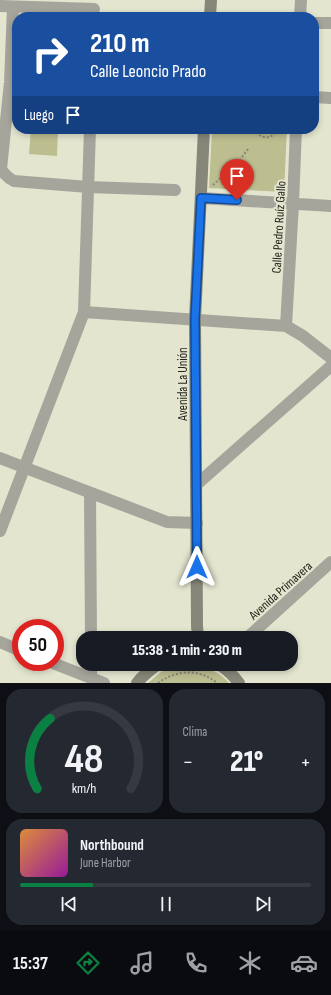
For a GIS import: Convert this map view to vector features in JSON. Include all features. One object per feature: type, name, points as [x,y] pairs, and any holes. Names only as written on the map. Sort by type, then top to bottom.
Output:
[{"type":"main road","points":[[210,12],[211,0]]},
{"type":"main road","name":"Avenida La Unión","points":[[197,631],[195,319],[204,134]]},
{"type":"main road","points":[[136,683],[149,671]]},
{"type":"main road","points":[[228,671],[239,683]]},
{"type":"street","points":[[300,12],[301,0]]},
{"type":"street","points":[[0,6],[94,9]]},
{"type":"street","points":[[13,7],[13,12]]},
{"type":"street","points":[[319,23],[331,23]]},
{"type":"street","points":[[12,95],[1,169],[8,178],[14,181],[88,187],[175,190]]},
{"type":"street","points":[[319,97],[331,98]]},
{"type":"street","points":[[0,531],[84,312],[90,134]]},
{"type":"street","name":"Calle Pedro Ruíz Gallo","points":[[286,326],[296,134]]},
{"type":"street","points":[[201,198],[331,206]]},
{"type":"street","points":[[84,312],[286,326],[303,336],[331,358]]},
{"type":"street","points":[[196,485],[331,366]]},
{"type":"street","points":[[0,458],[167,522],[197,523]]},
{"type":"street","points":[[90,493],[91,631]]},
{"type":"street","name":"Avenida Primavera","points":[[255,631],[331,562]]},
{"type":"street","points":[[0,642],[12,647]]},
{"type":"street","points":[[64,667],[104,683]]},
{"type":"street","points":[[91,671],[91,678]]},
{"type":"path","points":[[255,139],[258,134],[263,137],[267,137],[275,134]]},
{"type":"path","points":[[242,157],[248,149]]},
{"type":"path","points":[[218,187],[210,187],[226,173]]},
{"type":"path","points":[[158,683],[164,678],[173,674],[190,672],[207,677],[217,683]]},
{"type":"green space","points":[[31,134],[58,134],[57,156],[29,154]]},
{"type":"green space","points":[[212,134],[287,134],[284,192],[209,188]]},
{"type":"green space","points":[[214,671],[229,683],[148,683],[161,672]]},
{"type":"route","points":[[197,567],[195,319],[201,198],[237,200]]}]
